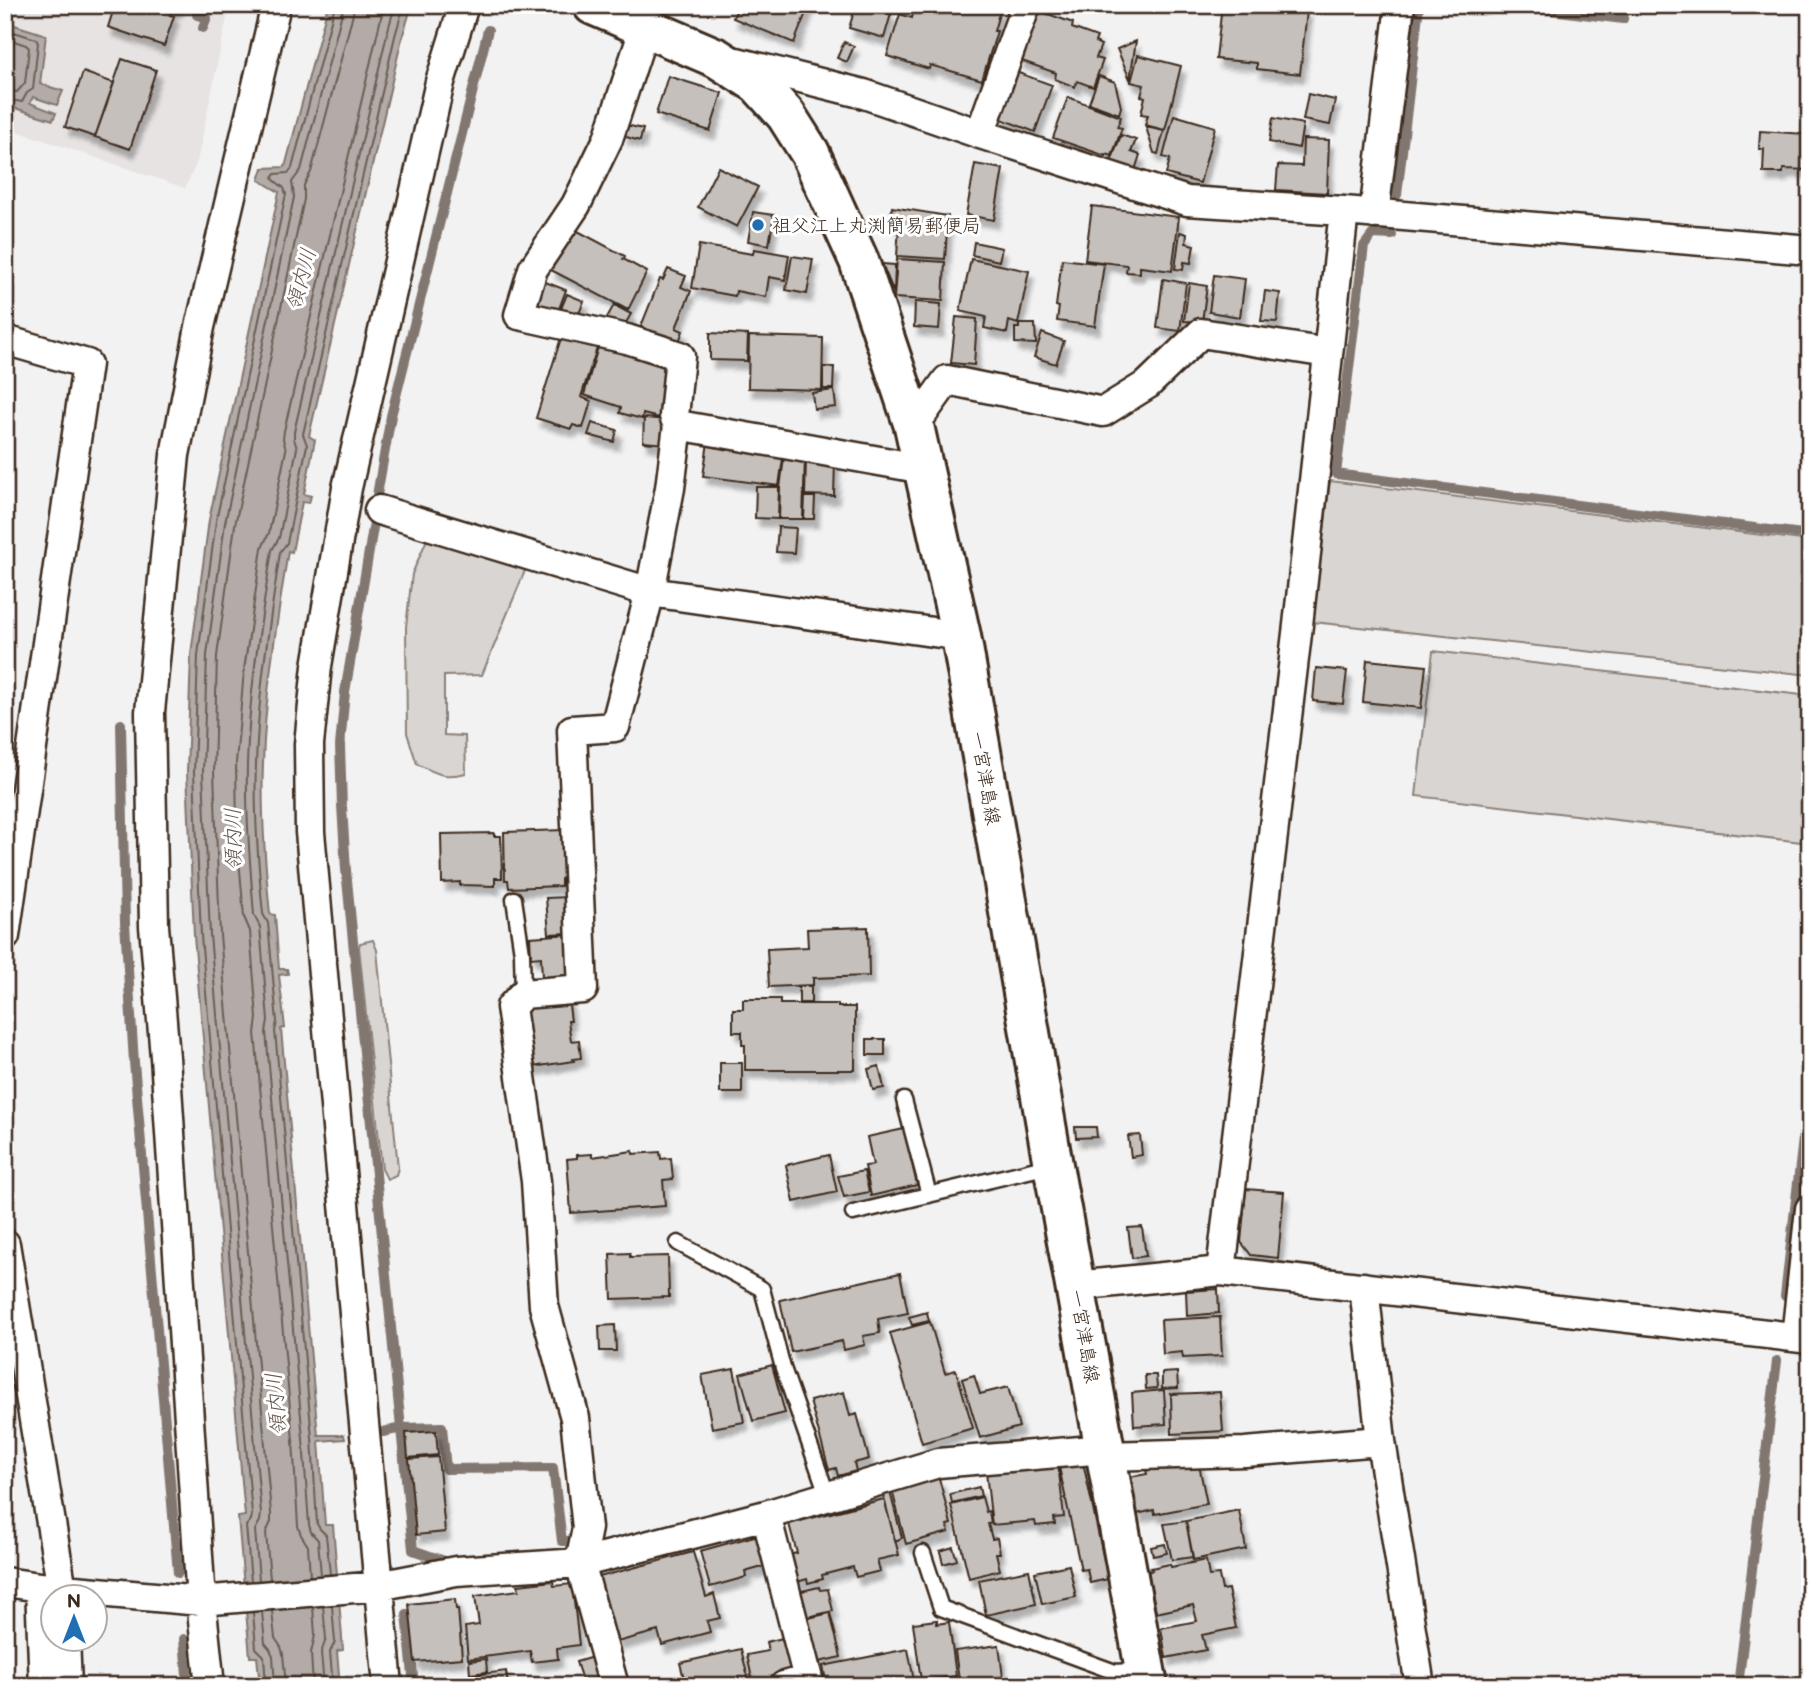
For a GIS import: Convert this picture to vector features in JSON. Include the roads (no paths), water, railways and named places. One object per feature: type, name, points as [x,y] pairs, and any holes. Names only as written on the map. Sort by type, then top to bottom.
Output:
[{"type":"main road","name":"一宮津島線","points":[[593,5],[717,58],[758,85],[786,115],[810,153],[859,261],[914,426],[961,636],[1053,1165],[1147,1678]]},
{"type":"street","points":[[210,1686],[154,926],[149,712],[175,455],[200,327],[276,5]]},
{"type":"street","points":[[388,1686],[371,1586],[310,832],[309,744],[317,666],[347,488],[440,82],[464,5]]},
{"type":"street","points":[[980,134],[1026,5]]},
{"type":"street","points":[[1374,214],[1399,5]]},
{"type":"street","points":[[614,1686],[580,1563],[587,1528],[575,1418],[544,1306],[536,1181],[511,1007],[523,994],[583,989],[572,730],[615,727],[650,592],[670,488],[678,425],[674,416],[680,356],[627,339],[519,315],[533,269],[576,205],[608,139],[645,27]]},
{"type":"street","points":[[717,58],[864,94],[1187,201],[1344,211],[1810,250]]},
{"type":"street","points":[[1221,1270],[1344,211]]},
{"type":"street","points":[[914,426],[947,380],[1102,412],[1148,384],[1201,334],[1328,353]]},
{"type":"street","points":[[5,340],[87,364],[5,936]]},
{"type":"street","points":[[678,425],[924,469]]},
{"type":"street","points":[[379,510],[650,592],[961,636]]},
{"type":"street","points":[[1076,1286],[1221,1270],[1803,1338],[1810,1209]]},
{"type":"street","points":[[5,1244],[54,1582]]},
{"type":"street","points":[[1364,1287],[1381,1441],[1420,1686]]},
{"type":"street","points":[[108,1595],[205,1601],[371,1586],[456,1571],[580,1563],[766,1516],[937,1463],[1106,1453],[1244,1452],[1381,1441]]},
{"type":"street","points":[[766,1516],[808,1679],[784,1686]]},
{"type":"street","points":[[5,1582],[38,1588]]},
{"type":"street","points":[[44,1686],[48,1652]]},
{"type":"street","points":[[66,1652],[67,1686]]},
{"type":"lane","points":[[514,899],[522,953],[523,994]]},
{"type":"lane","points":[[904,1100],[929,1195]]},
{"type":"lane","points":[[853,1213],[1053,1165]]},
{"type":"lane","points":[[678,1243],[762,1289],[783,1368],[828,1497]]},
{"type":"lane","points":[[923,1553],[941,1608],[1115,1672],[1147,1678]]},
{"type":"water","name":"領内川","points":[[328,5],[412,5],[309,436],[315,440],[304,494],[311,496],[309,503],[302,502],[292,552],[288,551],[266,711],[263,783],[265,858],[270,914],[275,915],[279,969],[287,969],[288,974],[279,975],[285,1028],[281,1029],[318,1435],[344,1435],[345,1439],[319,1441],[325,1525],[333,1525],[343,1650],[337,1651],[340,1686],[260,1686],[257,1657],[250,1657],[238,1517],[245,1516],[194,936],[187,772],[191,654],[209,520],[279,192],[259,180],[263,168],[285,167]]},
{"type":"water","points":[[5,22],[46,35],[40,84],[63,91],[57,105],[33,97],[30,103],[56,113],[53,120],[5,105]]},
{"type":"waterway","points":[[1397,195],[1419,5]]},
{"type":"waterway","points":[[1510,5],[1623,19],[1625,5]]},
{"type":"waterway","points":[[197,15],[207,18],[203,28]]},
{"type":"waterway","points":[[377,495],[391,416],[488,30]]},
{"type":"waterway","points":[[1392,235],[1373,234],[1364,246],[1336,474],[1810,535]]},
{"type":"waterway","points":[[374,522],[345,692],[340,746],[346,870],[413,1550],[450,1563]]},
{"type":"waterway","points":[[121,724],[125,923],[134,1062],[178,1573]]},
{"type":"waterway","points":[[1785,1296],[1810,1077]]},
{"type":"waterway","points":[[1738,1686],[1777,1361]]},
{"type":"waterway","points":[[383,1432],[402,1428],[442,1427],[446,1469],[553,1468],[562,1541],[574,1541]]},
{"type":"waterway","points":[[407,1614],[414,1686]]},
{"type":"waterway","points":[[184,1639],[188,1686]]},
{"type":"place","name":"祖父江上丸渕簡易郵便局","points":[[758,225]]}]
